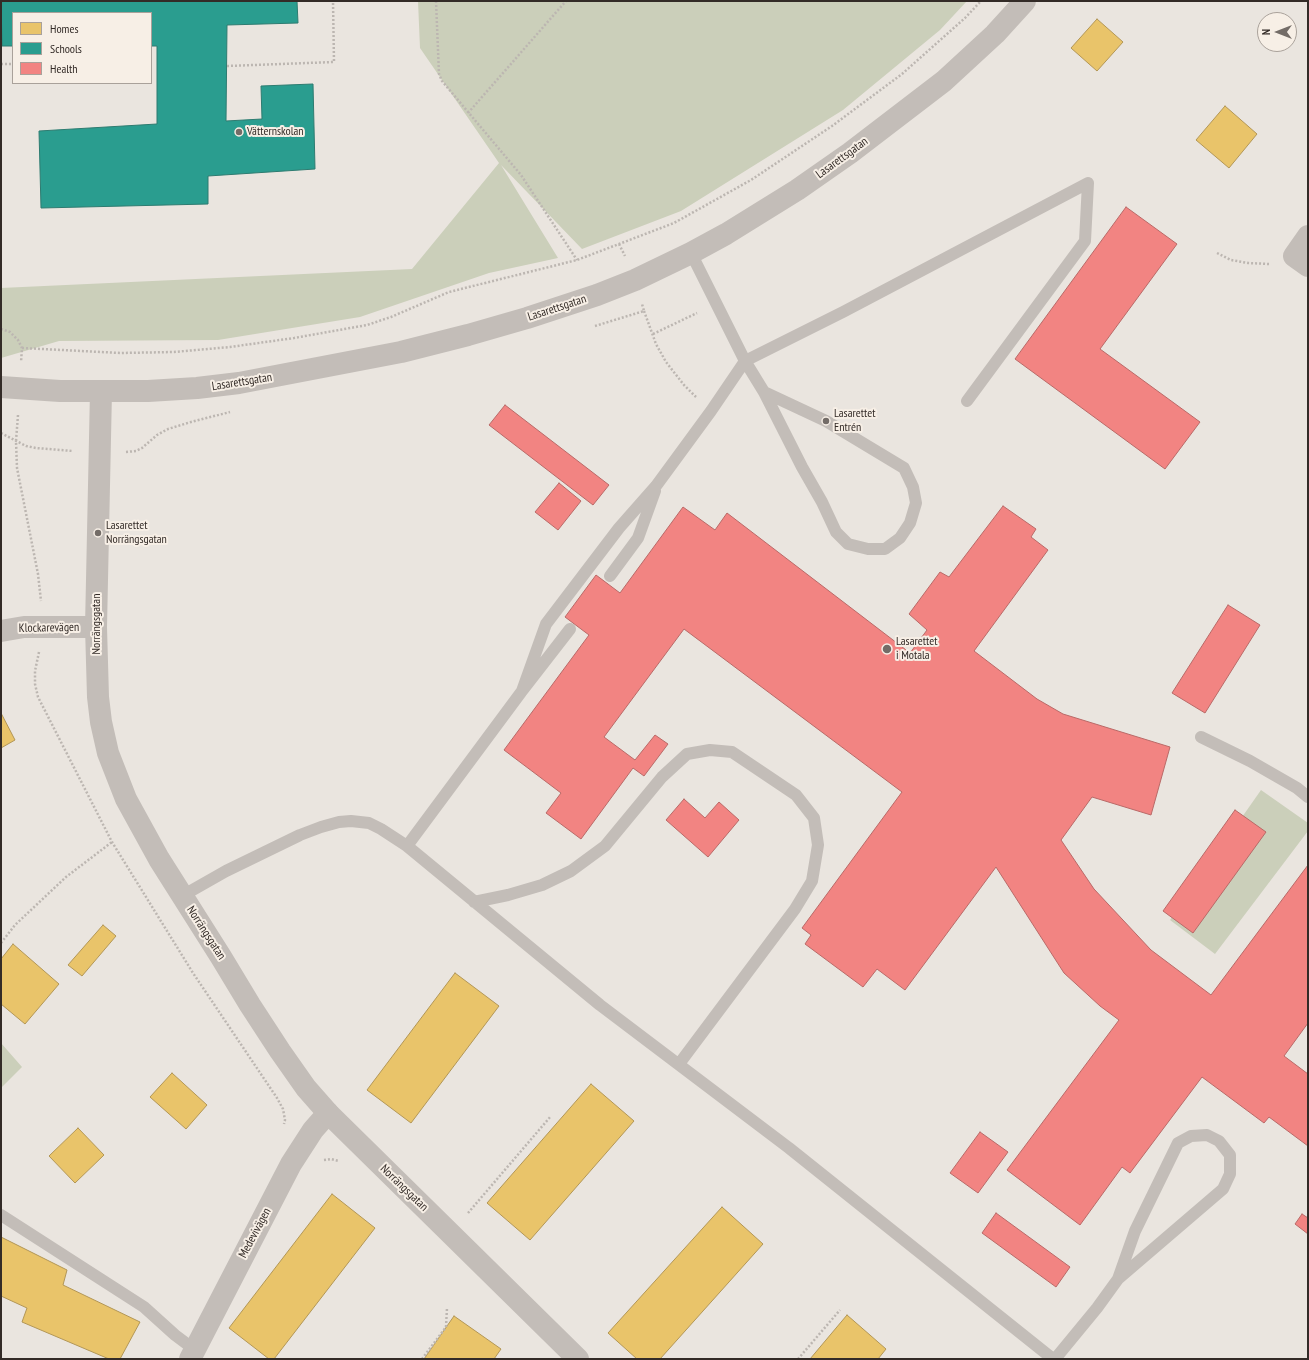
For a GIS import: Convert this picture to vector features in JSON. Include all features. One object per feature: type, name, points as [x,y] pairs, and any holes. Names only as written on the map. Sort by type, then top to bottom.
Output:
[{"type":"street","name":"Lasarettsgatan","points":[[1,387],[60,391],[148,391],[197,388],[239,383],[401,352],[512,322],[597,295],[635,280],[691,253],[726,234],[797,190],[855,149],[944,81],[995,34],[1025,1]]},
{"type":"street","points":[[1301,261],[1308,236]]},
{"type":"street","name":"Norrängsgatan","points":[[101,391],[96,628],[98,696],[101,722],[108,753],[126,799],[159,859],[182,896],[280,1051],[306,1088],[328,1113],[578,1359]]},
{"type":"street","name":"Klockarevägen","points":[[1,631],[24,627],[96,628]]},
{"type":"street","name":"Medevivägen","points":[[192,1355],[291,1164],[313,1130],[328,1113]]},
{"type":"lane","points":[[522,691],[546,624],[619,528],[656,486],[711,411],[745,361],[1088,184],[1085,241],[967,401]]},
{"type":"lane","points":[[691,253],[745,361],[764,392],[802,467],[822,502],[836,532],[848,544],[868,549],[885,549],[900,538],[910,523],[916,503],[913,487],[904,468],[826,421],[764,392]]},
{"type":"lane","points":[[610,576],[638,538],[656,486]]},
{"type":"lane","points":[[407,846],[570,629]]},
{"type":"lane","points":[[1201,737],[1250,761],[1297,788],[1308,797]]},
{"type":"lane","points":[[474,902],[508,895],[542,885],[571,871],[605,846],[662,777],[687,754],[710,750],[732,752],[796,795],[814,818],[818,845],[812,881],[795,909],[679,1064]]},
{"type":"lane","points":[[182,896],[226,871],[322,826],[351,821],[369,823],[381,829],[407,846],[600,1005],[788,1148],[1054,1359],[1097,1308],[1118,1279],[1223,1189],[1230,1174],[1230,1155],[1219,1141],[1207,1135],[1191,1136],[1178,1143],[1135,1231],[1118,1279]]},
{"type":"lane","points":[[1,1215],[144,1307],[175,1335],[192,1355]]},
{"type":"path","points":[[226,66],[334,62],[333,1]]},
{"type":"path","points":[[436,1],[439,74],[442,81],[521,175],[577,260]]},
{"type":"path","points":[[468,113],[566,1]]},
{"type":"path","points":[[22,348],[121,353],[174,352],[230,347],[294,338],[367,325],[449,292],[577,260],[674,223],[751,180],[832,126],[902,74],[965,18],[981,1]]},
{"type":"path","points":[[1,64],[12,64]]},
{"type":"path","points":[[1217,252],[1231,260],[1248,263],[1279,264],[1301,261]]},
{"type":"path","points":[[653,334],[716,304]]},
{"type":"path","points":[[644,311],[656,344],[666,362],[684,385],[711,411]]},
{"type":"path","points":[[1,943],[15,925],[66,877],[112,842]]},
{"type":"path","points":[[450,1233],[551,1116]]},
{"type":"path","points":[[422,1359],[446,1327],[447,1308]]},
{"type":"path","points":[[798,1359],[840,1310]]},
{"type":"green space","points":[[418,1],[967,1],[940,30],[843,110],[681,211],[582,249],[501,165],[558,258],[489,273],[360,317],[218,340],[59,341],[1,358],[1,288],[412,269],[499,163],[420,48]]},
{"type":"green space","points":[[1261,790],[1308,823],[1308,831],[1215,954],[1170,920]]},
{"type":"green space","points":[[1,1043],[22,1067],[1,1088]]},
{"type":"building: Homes","points":[[1097,19],[1123,42],[1097,71],[1071,48]]},
{"type":"building: Homes","points":[[1225,106],[1257,134],[1229,168],[1196,140]]},
{"type":"building: Homes","points":[[1,713],[15,740],[1,748]]},
{"type":"building: Homes","points":[[103,925],[116,936],[82,976],[68,965]]},
{"type":"building: Homes","points":[[13,944],[59,984],[25,1024],[1,1004],[1,959]]},
{"type":"building: Homes","points":[[455,973],[499,1006],[411,1123],[367,1090]]},
{"type":"building: Homes","points":[[172,1073],[207,1105],[186,1129],[150,1097]]},
{"type":"building: Homes","points":[[591,1084],[634,1121],[530,1240],[487,1203]]},
{"type":"building: Homes","points":[[78,1128],[104,1155],[75,1183],[49,1156]]},
{"type":"building: Homes","points":[[332,1194],[375,1228],[274,1359],[269,1359],[229,1328]]},
{"type":"building: Homes","points":[[722,1207],[763,1244],[660,1359],[637,1359],[608,1333]]},
{"type":"building: Homes","points":[[1,1237],[67,1270],[63,1285],[140,1322],[120,1359],[109,1359],[22,1322],[27,1308],[1,1296]]},
{"type":"building: Homes","points":[[847,1315],[886,1349],[878,1359],[810,1359]]},
{"type":"building: Homes","points":[[454,1316],[501,1349],[494,1359],[424,1359]]},
{"type":"building: Schools","points":[[1,1],[297,1],[298,23],[227,25],[226,121],[262,119],[261,86],[313,84],[315,169],[208,176],[208,204],[41,208],[39,131],[157,124],[157,46],[152,46],[152,12],[12,12],[12,46],[2,46]]},
{"type":"building: Health","points":[[1126,207],[1177,244],[1100,349],[1200,422],[1165,469],[1015,359]]},
{"type":"building: Health","points":[[505,405],[609,485],[593,505],[489,425]]},
{"type":"building: Health","points":[[559,483],[581,501],[558,530],[535,512]]},
{"type":"building: Health","points":[[1003,506],[1036,529],[1031,537],[1048,550],[974,651],[1037,699],[1063,714],[1170,747],[1151,815],[1092,797],[1061,840],[1094,889],[1151,950],[1211,995],[1308,865],[1308,1023],[1284,1056],[1308,1074],[1308,1146],[1269,1117],[1264,1123],[1202,1077],[1130,1173],[1122,1167],[1080,1225],[1007,1170],[1119,1020],[1100,1006],[1064,973],[996,867],[905,990],[877,969],[863,987],[805,944],[811,935],[802,928],[902,792],[684,629],[604,737],[635,760],[655,735],[668,744],[644,776],[633,768],[581,839],[546,813],[561,793],[504,750],[589,635],[565,617],[596,575],[620,593],[683,507],[715,530],[727,513],[910,653],[927,630],[909,614],[940,572],[949,577]]},
{"type":"building: Health","points":[[1228,605],[1260,625],[1205,713],[1172,693]]},
{"type":"building: Health","points":[[684,799],[705,818],[719,802],[739,820],[708,857],[666,820]]},
{"type":"building: Health","points":[[1235,810],[1266,832],[1193,933],[1163,911]]},
{"type":"building: Health","points":[[980,1132],[1008,1152],[978,1193],[950,1173]]},
{"type":"building: Health","points":[[996,1213],[1070,1267],[1056,1287],[982,1233]]},
{"type":"building: Health","points":[[1302,1214],[1308,1218],[1308,1234],[1295,1224]]},
{"type":"place","name":"Vätternskolan","points":[[239,132]]},
{"type":"place","name":"Lasarettet Entrén","points":[[826,421]]},
{"type":"place","name":"Lasarettet Norrängsgatan","points":[[98,533]]},
{"type":"place","name":"Lasarettet i Motala","points":[[887,649]]}]
